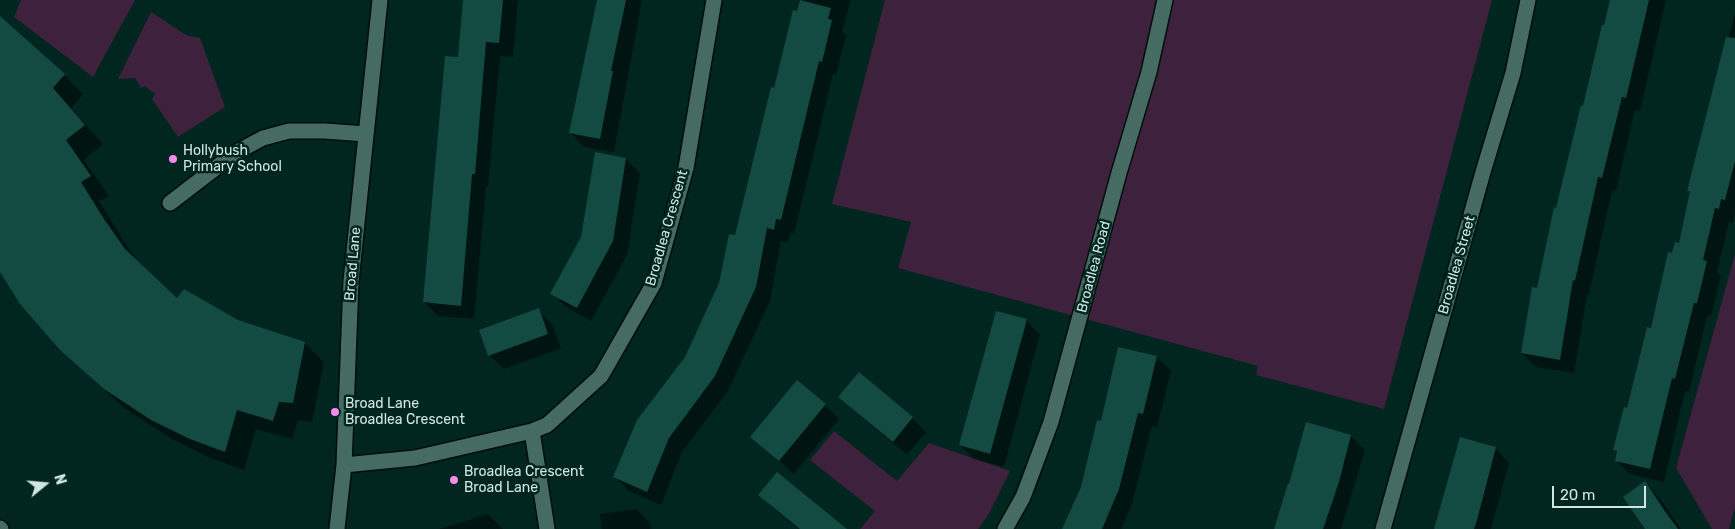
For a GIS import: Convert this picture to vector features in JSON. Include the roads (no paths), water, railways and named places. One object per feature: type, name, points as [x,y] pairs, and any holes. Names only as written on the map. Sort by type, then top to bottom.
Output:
[{"type":"street","name":"Broad Lane","points":[[337,529],[344,464],[351,281],[380,0]]},
{"type":"street","name":"Broadlea Crescent","points":[[344,464],[416,458],[532,431],[547,425],[601,376],[654,283],[686,168],[714,0]]},
{"type":"street","name":"Broadlea Road","points":[[1005,529],[1023,498],[1051,422],[1149,72],[1165,0]]},
{"type":"street","name":"Broadlea Street","points":[[1383,529],[1483,172],[1513,73],[1528,0]]},
{"type":"street","points":[[170,203],[234,153],[263,138],[289,132],[325,131],[366,134]]},
{"type":"street","points":[[532,431],[547,529]]},
{"type":"place","name":"Hollybush Primary School","points":[[173,159]]},
{"type":"place","name":"Broad Lane Broadlea Crescent","points":[[335,412]]},
{"type":"place","name":"Broadlea Crescent Broad Lane","points":[[454,480]]}]
